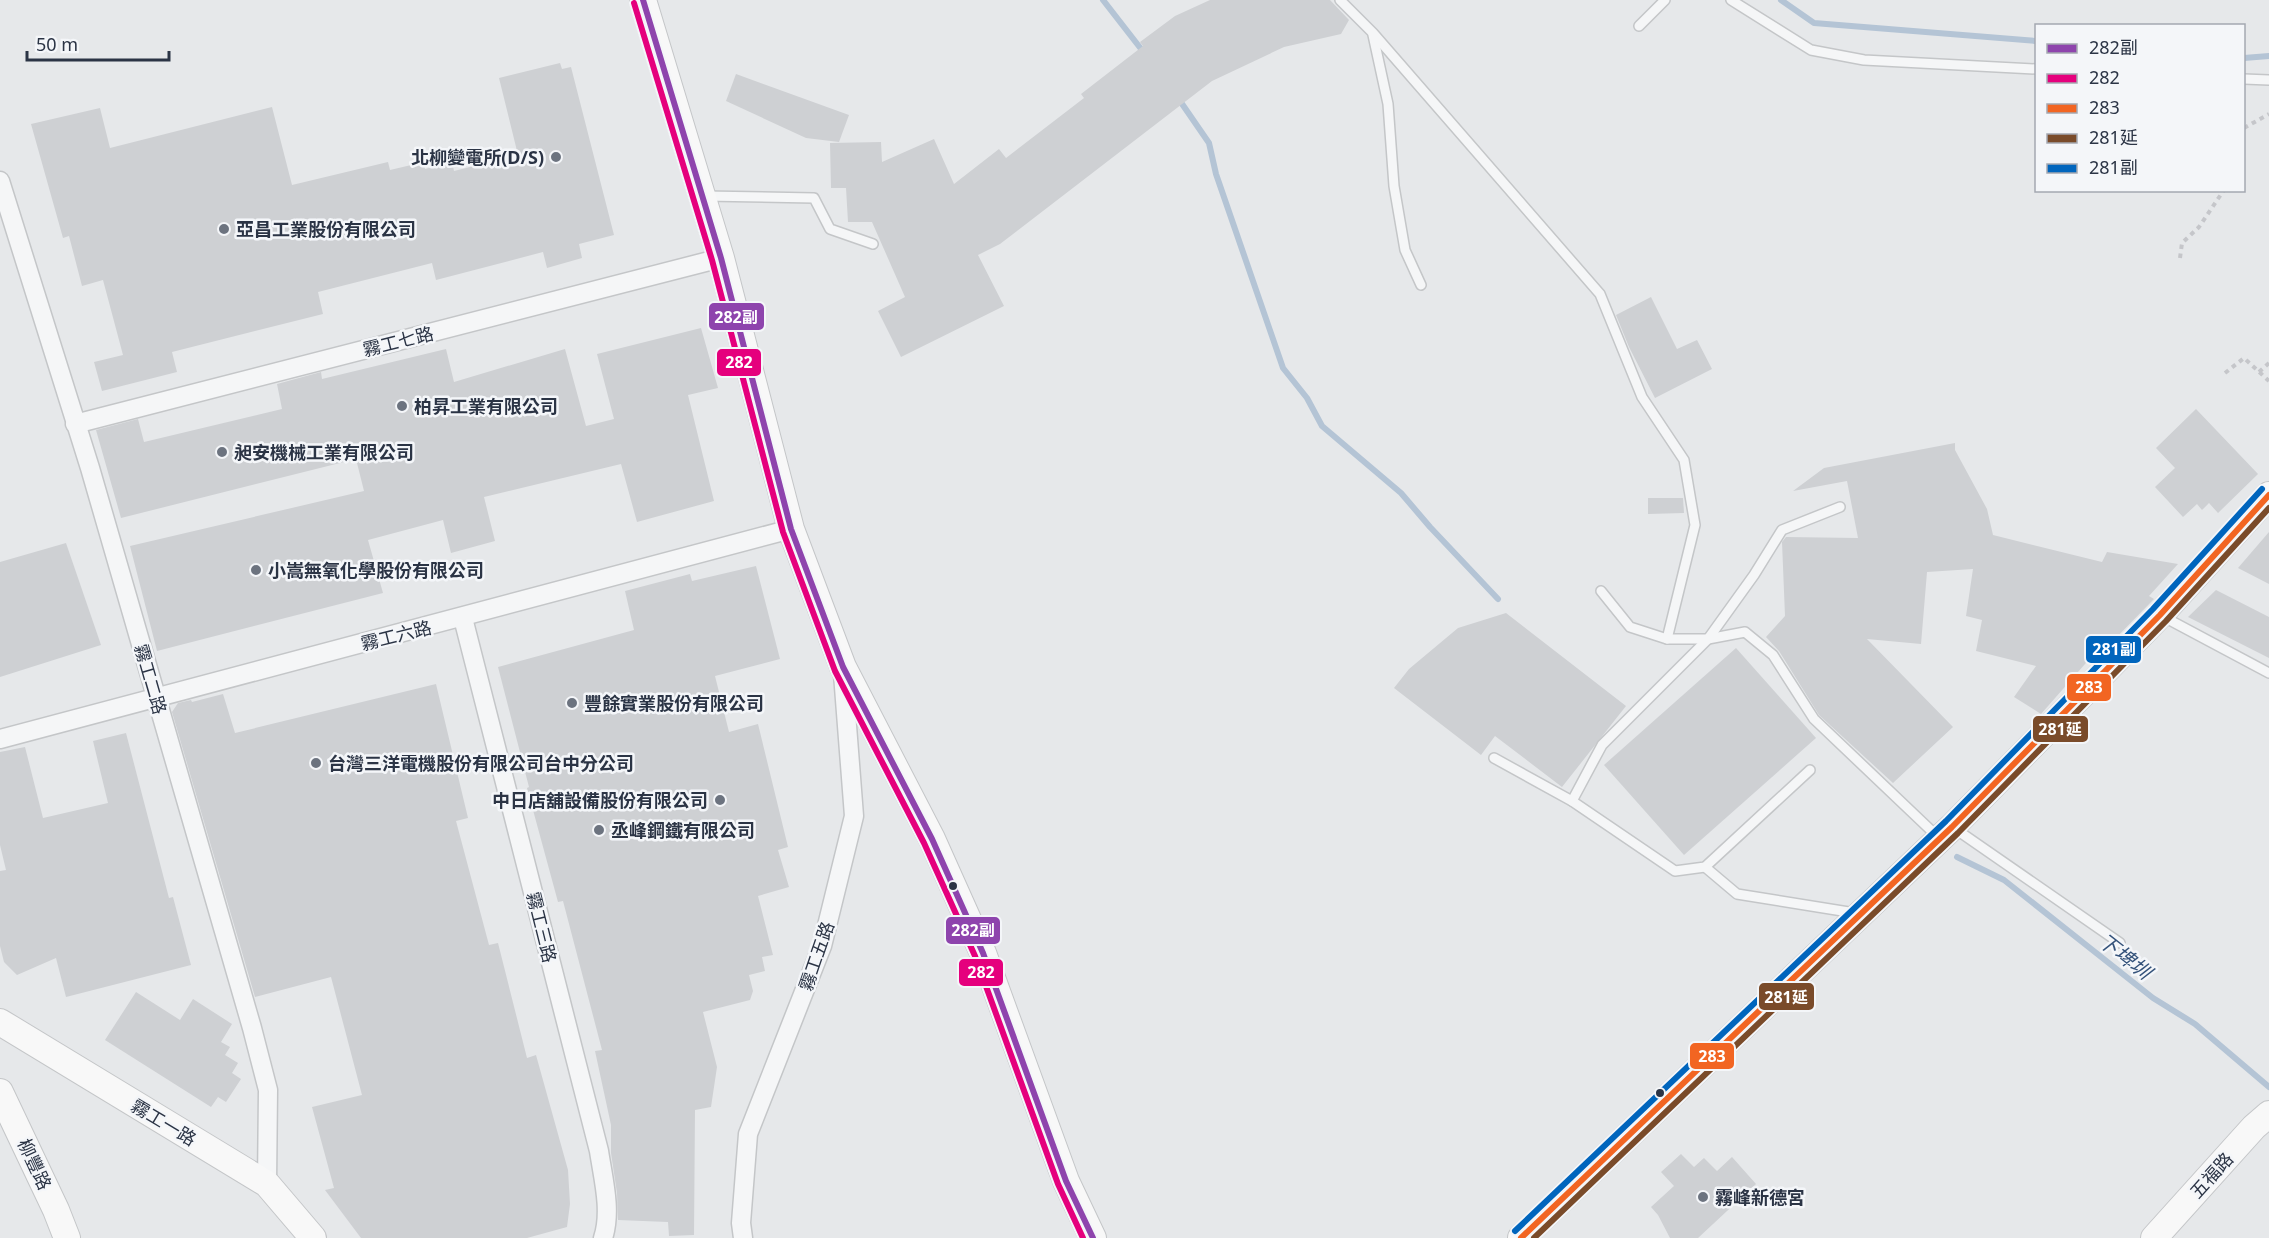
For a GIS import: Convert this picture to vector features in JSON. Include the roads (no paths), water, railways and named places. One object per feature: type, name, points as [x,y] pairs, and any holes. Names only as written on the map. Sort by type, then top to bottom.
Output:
[{"type":"street","points":[[643,0],[721,258],[791,529],[843,667],[932,839],[983,953],[1066,1181],[1093,1238]]},
{"type":"street","name":"霧工二路","points":[[0,181],[156,696],[252,1028],[268,1090],[267,1184]]},
{"type":"street","name":"霧工七路","points":[[75,424],[721,258]]},
{"type":"street","points":[[1521,1238],[1945,833],[2160,615],[2269,495]]},
{"type":"street","name":"霧工六路","points":[[0,739],[156,696],[463,618],[791,529]]},
{"type":"street","name":"霧工三路","points":[[463,618],[599,1151],[605,1190],[603,1238]]},
{"type":"street","name":"霧工五路","points":[[743,1238],[741,1223],[748,1134],[822,946],[854,816],[843,667]]},
{"type":"street","name":"霧工一路","points":[[0,1022],[267,1184],[313,1238]]},
{"type":"street","name":"柳豐路","points":[[0,1092],[67,1238]]},
{"type":"street","name":"五福路","points":[[2154,1238],[2269,1113]]},
{"type":"lane","points":[[1340,0],[1373,33],[1600,294],[1642,397],[1684,460],[1695,525],[1667,639]]},
{"type":"lane","points":[[1640,26],[1665,0]]},
{"type":"lane","points":[[1731,0],[1811,50],[1864,60],[2035,69]]},
{"type":"lane","points":[[1373,33],[1388,104],[1394,186],[1405,250],[1421,285]]},
{"type":"lane","points":[[2245,79],[2269,81]]},
{"type":"lane","points":[[702,196],[813,198],[830,229],[873,244]]},
{"type":"lane","points":[[1572,801],[1602,745],[1708,639],[1754,575],[1782,530],[1840,507]]},
{"type":"lane","points":[[1601,591],[1630,627],[1667,639],[1708,639],[1745,632],[1773,655],[1814,719],[1945,833],[2120,944]]},
{"type":"lane","points":[[2160,615],[2269,673]]},
{"type":"lane","points":[[1494,758],[1572,801],[1675,871],[1705,867],[1810,770]]},
{"type":"lane","points":[[1705,867],[1737,894],[1860,914]]},
{"type":"waterway","points":[[1103,0],[1145,54]]},
{"type":"waterway","points":[[1781,0],[1814,23],[2035,41]]},
{"type":"waterway","points":[[2245,58],[2269,56]]},
{"type":"waterway","points":[[1178,98],[1209,143],[1216,174],[1283,368],[1307,398],[1322,426],[1401,493],[1498,599]]},
{"type":"waterway","name":"下埤圳","points":[[1957,857],[2004,880],[2153,998],[2195,1024],[2269,1087]]},
{"type":"place","name":"北柳變電所(D/S)","points":[[556,157]]},
{"type":"place","name":"亞昌工業股份有限公司","points":[[224,229]]},
{"type":"place","name":"柏昇工業有限公司","points":[[402,406]]},
{"type":"place","name":"昶安機械工業有限公司","points":[[222,452]]},
{"type":"place","name":"小嵩無氧化學股份有限公司","points":[[256,570]]},
{"type":"place","name":"豐餘實業股份有限公司","points":[[572,703]]},
{"type":"place","name":"台灣三洋電機股份有限公司台中分公司","points":[[316,763]]},
{"type":"place","name":"中日店舖設備股份有限公司","points":[[720,800]]},
{"type":"place","name":"丞峰鋼鐵有限公司","points":[[599,830]]},
{"type":"place","name":"霧峰新德宮","points":[[1703,1197]]}]
